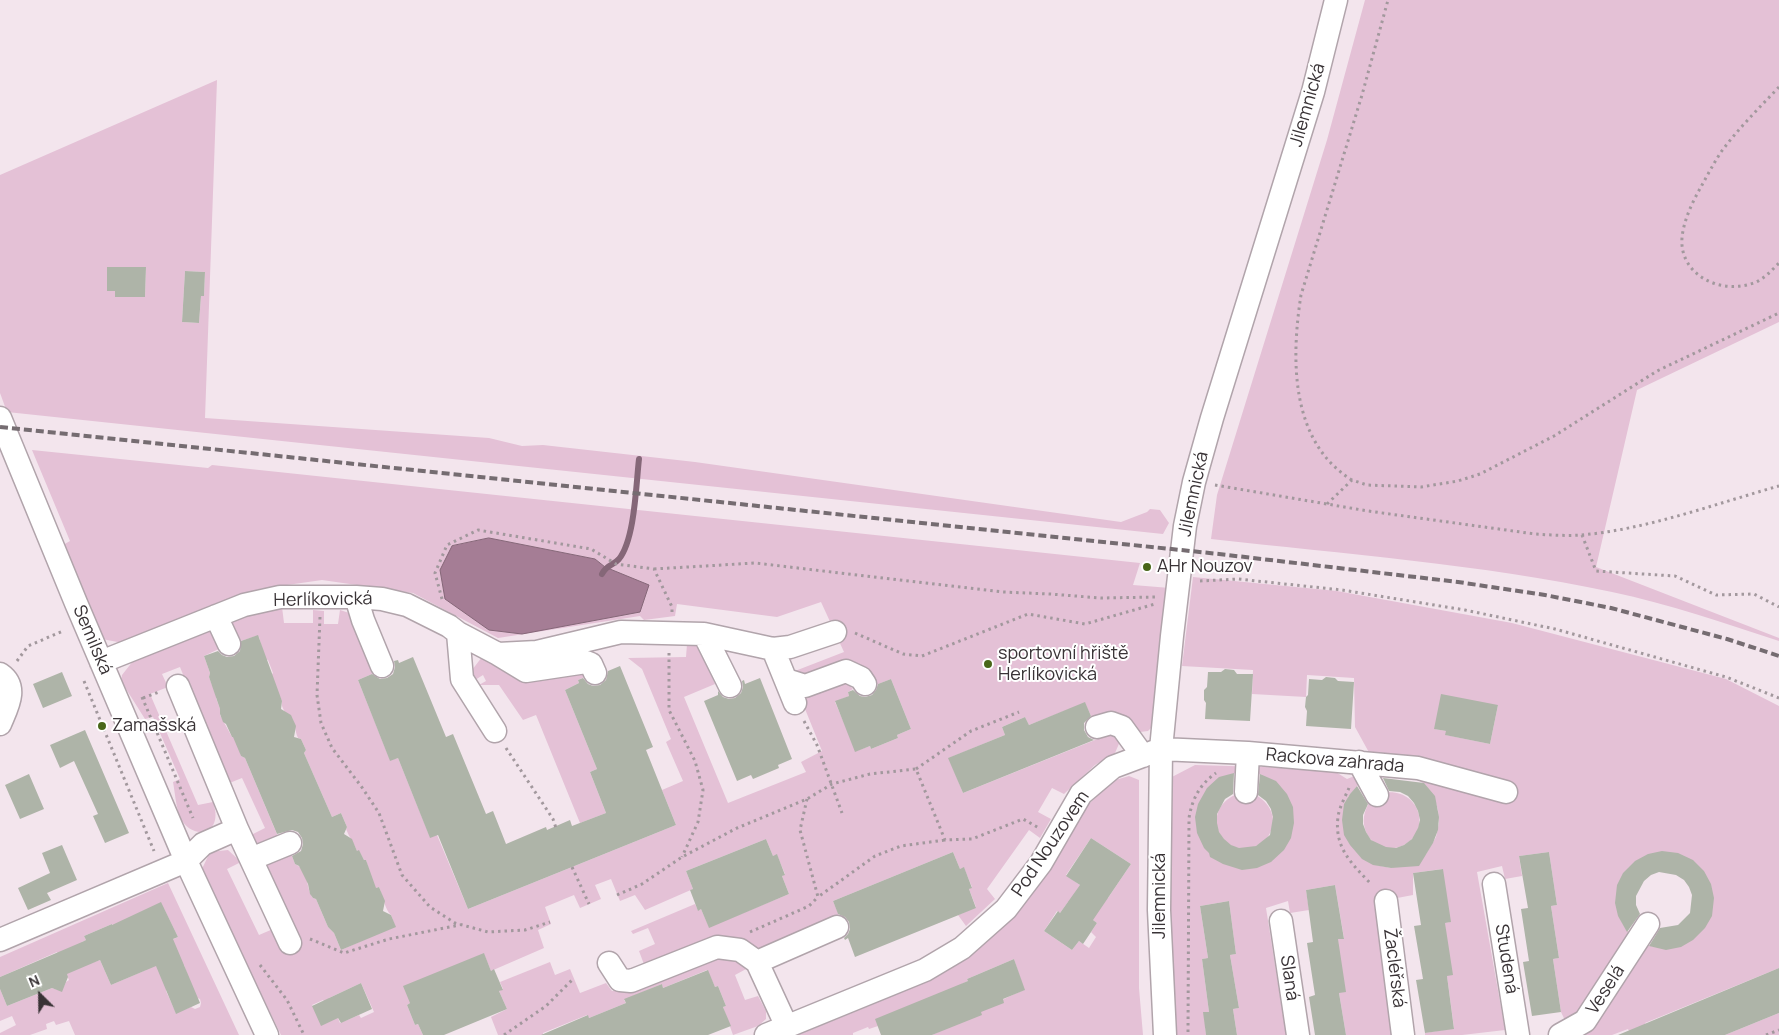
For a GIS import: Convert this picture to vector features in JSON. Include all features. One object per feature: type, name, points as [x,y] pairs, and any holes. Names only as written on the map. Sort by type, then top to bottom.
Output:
[{"type":"street","name":"Jilemnická","points":[[1164,1035],[1152,752],[1185,526],[1194,482],[1212,418],[1313,92],[1336,0]]},
{"type":"street","name":"Semilská","points":[[0,418],[186,861],[267,1035]]},
{"type":"street","name":"Herlíkovická","points":[[101,662],[244,606],[280,597],[321,596],[356,597],[407,605],[498,654],[526,672],[586,662],[590,664],[594,673]]},
{"type":"street","points":[[356,597],[363,620],[382,666]]},
{"type":"street","points":[[216,616],[229,644]]},
{"type":"street","points":[[454,630],[462,679],[495,731]]},
{"type":"street","points":[[498,654],[537,652],[621,632],[704,634],[773,648],[790,647],[835,632]]},
{"type":"street","points":[[704,634],[730,686]]},
{"type":"street","points":[[773,648],[795,703]]},
{"type":"street","points":[[786,680],[805,686],[846,671],[861,678],[865,684]]},
{"type":"street","points":[[0,724],[11,696],[10,685],[3,676]]},
{"type":"street","points":[[178,686],[237,829],[286,935]]},
{"type":"street","points":[[1097,727],[1111,723],[1122,727],[1152,752]]},
{"type":"street","name":"Rackova zahrada","points":[[1152,752],[1248,759],[1359,762],[1418,768],[1506,792]]},
{"type":"street","name":"Pod Nouzovem","points":[[766,1035],[926,970],[962,948],[1006,909],[1041,863],[1081,794],[1113,767],[1152,752]]},
{"type":"street","points":[[1246,792],[1248,759]]},
{"type":"street","points":[[1359,762],[1377,795]]},
{"type":"street","points":[[0,940],[186,861],[203,844],[237,829]]},
{"type":"street","points":[[251,859],[290,843]]},
{"type":"street","name":"Studená","points":[[1494,884],[1518,1035]]},
{"type":"street","name":"Žacléřská","points":[[1386,901],[1403,1035]]},
{"type":"street","name":"Slaná","points":[[1281,920],[1298,1035]]},
{"type":"street","points":[[757,962],[837,927]]},
{"type":"street","name":"Veselá","points":[[1560,1035],[1585,1021],[1645,929]]},
{"type":"street","points":[[610,963],[620,980],[631,981],[717,946],[740,950],[757,962],[787,1026]]},
{"type":"path","points":[[1388,0],[1362,95],[1301,295],[1296,328],[1295,360],[1300,397],[1309,429],[1318,447],[1330,462],[1352,480],[1367,485],[1421,487],[1458,481],[1480,474],[1554,436],[1657,371],[1779,312]]},
{"type":"path","points":[[1779,87],[1719,154],[1690,208],[1681,242],[1683,253],[1694,272],[1703,279],[1724,285],[1737,287],[1758,281],[1779,263]]},
{"type":"path","points":[[1326,504],[1352,480]]},
{"type":"path","points":[[1194,482],[1326,504],[1559,536],[1582,535],[1626,528],[1672,517],[1779,486]]},
{"type":"path","points":[[454,630],[435,573],[447,545],[478,530],[591,550],[609,562],[654,569],[755,563],[1003,592],[1101,598],[1176,596]]},
{"type":"path","points":[[1582,535],[1596,570],[1675,576],[1716,595],[1754,594],[1779,607]]},
{"type":"path","points":[[654,569],[672,607],[668,634],[669,710],[695,761],[703,790],[698,822],[682,857]]},
{"type":"path","points":[[835,632],[847,631],[858,633],[904,654],[922,656],[1028,614],[1085,624],[1148,607],[1176,596],[1189,582],[1238,579],[1342,590],[1466,610],[1555,629],[1726,677],[1779,698]]},
{"type":"path","points":[[321,596],[317,695],[321,723],[332,748],[379,813],[402,875],[430,907],[454,923],[488,932],[525,930],[550,922]]},
{"type":"path","points":[[3,676],[28,646],[63,631]]},
{"type":"path","points":[[81,675],[162,871]]},
{"type":"path","points":[[795,703],[817,745],[842,813]]},
{"type":"path","points":[[617,895],[642,884],[682,857],[737,828],[807,799],[832,784],[870,774],[916,769],[971,732],[1019,712]]},
{"type":"path","points":[[152,721],[203,844]]},
{"type":"path","points":[[495,731],[553,820],[556,828]]},
{"type":"path","points":[[1188,1026],[1189,818],[1191,804],[1199,789],[1210,777],[1221,770],[1248,759]]},
{"type":"path","points":[[1359,762],[1338,816],[1337,838],[1349,861],[1386,901]]},
{"type":"path","points":[[916,769],[945,840]]},
{"type":"path","points":[[807,799],[800,830],[818,897]]},
{"type":"path","points":[[717,946],[809,906],[818,897],[875,856],[901,846],[945,840],[972,839],[1022,819],[1056,836]]},
{"type":"path","points":[[572,867],[589,904]]},
{"type":"path","points":[[286,935],[344,953],[389,939],[460,924]]},
{"type":"path","points":[[259,963],[287,1000],[304,1035]]},
{"type":"path","points":[[504,1035],[546,1006],[574,978]]},
{"type":"path","points":[[1766,1035],[1779,1030]]},
{"type":"shaded area","points":[[1365,0],[1779,0],[1779,322],[1637,390],[1596,567],[1779,638],[1779,641],[1654,602],[1562,582],[1462,567],[1211,539],[1217,495],[1327,140]]},
{"type":"shaded area","points":[[217,80],[205,418],[489,438],[522,446],[543,445],[695,462],[1121,522],[1147,512],[1150,509],[1160,510],[1169,523],[1163,534],[7,412],[0,393],[0,175]],"holes":[[[108,267],[146,268],[145,297],[115,297],[115,291],[107,290]],[[185,271],[205,272],[204,296],[201,296],[199,323],[182,322]]]},
{"type":"shaded area","points":[[32,450],[208,468],[212,465],[1140,563],[1133,585],[1170,588],[1160,640],[1152,727],[1148,731],[1140,732],[1135,728],[1092,718],[1085,703],[1029,725],[1025,717],[1002,727],[1005,735],[949,758],[963,793],[1100,738],[1106,730],[1121,739],[1115,753],[1095,765],[1064,794],[1052,788],[1038,812],[1051,819],[1040,838],[1029,830],[987,889],[995,899],[966,926],[958,915],[976,907],[969,889],[972,887],[964,868],[960,869],[953,852],[833,901],[840,918],[764,949],[754,947],[645,967],[639,951],[655,944],[648,928],[633,934],[631,931],[695,904],[698,910],[701,909],[709,927],[789,894],[782,876],[785,874],[777,855],[773,856],[766,839],[686,871],[693,889],[645,910],[635,895],[620,901],[611,879],[595,885],[601,899],[580,908],[574,895],[545,907],[551,924],[538,930],[544,948],[491,971],[484,954],[407,1005],[415,1025],[418,1024],[423,1035],[281,1035],[201,871],[210,852],[228,850],[241,862],[227,869],[259,935],[273,929],[282,948],[301,939],[264,863],[293,852],[292,856],[295,864],[303,871],[311,894],[316,899],[328,927],[334,933],[341,950],[395,926],[379,887],[374,889],[366,860],[357,851],[347,832],[347,827],[341,813],[332,817],[304,753],[306,750],[301,739],[298,738],[291,716],[286,715],[282,706],[282,701],[270,676],[273,673],[268,660],[265,659],[259,637],[256,636],[235,643],[229,623],[253,612],[282,607],[284,623],[313,623],[313,610],[324,611],[324,624],[338,624],[340,610],[349,613],[368,657],[372,674],[358,680],[390,760],[398,758],[430,837],[437,835],[468,909],[676,825],[662,790],[683,781],[666,742],[671,739],[642,669],[628,658],[686,657],[687,644],[696,644],[704,657],[715,684],[684,697],[728,803],[806,772],[801,762],[822,751],[801,699],[846,682],[853,689],[848,692],[849,696],[835,702],[856,751],[870,746],[871,749],[898,738],[897,735],[911,729],[891,679],[876,685],[862,665],[844,661],[824,666],[803,675],[795,671],[844,652],[821,602],[777,617],[677,604],[675,616],[644,620],[640,616],[498,638],[413,593],[322,580],[259,589],[123,643],[102,639],[63,545],[70,541]],"holes":[[[489,538],[595,559],[605,567],[648,585]],[[361,983],[374,1012],[361,1018],[359,1015],[340,1023],[329,998]],[[324,1001],[322,1025],[312,1005]]]},
{"type":"shaded area","points":[[489,538],[595,559],[605,567],[649,585],[640,612],[522,634],[489,630],[445,599],[440,570],[452,546]]},
{"type":"shaded area","points":[[1193,577],[1337,591],[1512,623],[1726,679],[1779,706],[1779,968],[1645,1023],[1650,1035],[1631,1035],[1628,1029],[1612,1035],[1572,1035],[1561,1012],[1553,959],[1559,958],[1551,906],[1557,905],[1549,852],[1519,856],[1522,876],[1505,879],[1502,866],[1477,872],[1505,1030],[1462,1035],[1425,1035],[1425,1033],[1454,1028],[1447,976],[1445,923],[1450,922],[1442,869],[1413,873],[1413,895],[1376,902],[1393,1035],[1346,1035],[1339,993],[1338,939],[1344,938],[1335,885],[1306,890],[1309,910],[1290,913],[1288,901],[1266,908],[1286,1035],[1237,1035],[1233,1009],[1239,1008],[1230,955],[1236,954],[1229,901],[1200,906],[1208,958],[1202,959],[1209,1012],[1204,1012],[1206,1035],[1177,1035],[1171,969],[1170,778],[1195,765],[1331,769],[1347,779],[1377,767],[1355,727],[1354,678],[1307,675],[1306,697],[1252,694],[1253,670],[1182,666]],"holes":[[[1498,705],[1490,744],[1446,735],[1446,731],[1435,729]],[[1241,772],[1243,792],[1229,798],[1221,807],[1217,817],[1217,827],[1221,837],[1229,844],[1239,848],[1251,848],[1262,843],[1269,835],[1273,821],[1270,809],[1262,799],[1250,792],[1255,773],[1262,775],[1282,851],[1204,846],[1232,774]],[[1376,775],[1413,776],[1425,785],[1434,797],[1438,810],[1439,823],[1436,837],[1426,854],[1391,868],[1376,865],[1362,858],[1348,841],[1348,797],[1358,785],[1372,799],[1366,809],[1364,820],[1365,829],[1369,837],[1376,844],[1384,848],[1394,848],[1404,845],[1413,838],[1418,830],[1420,820],[1413,802],[1405,796],[1395,793],[1382,793]],[[1629,867],[1707,877],[1680,946],[1660,947],[1644,943],[1630,933],[1619,916]]]},
{"type":"shaded area","points":[[214,628],[223,647],[204,656],[210,673],[209,677],[219,697],[216,698],[220,715],[232,737],[236,736],[241,756],[245,758],[279,839],[263,844],[256,843],[249,836],[265,828],[242,778],[227,784],[180,667],[162,674],[168,687],[150,694],[198,805],[213,802],[214,822],[211,828],[205,831],[191,830],[180,817],[173,782],[180,779],[153,717],[145,719],[121,681],[122,675],[133,661]]},
{"type":"shaded area","points":[[482,657],[579,668],[587,676],[578,680],[579,683],[565,690],[597,769],[590,772],[606,813],[580,823],[536,715],[523,720],[499,685],[479,685],[486,681],[483,675],[475,680],[472,670]]},
{"type":"shaded area","points":[[1129,776],[1139,780],[1139,988],[1143,1035],[932,1035],[1024,990],[1014,959],[967,979],[968,981],[878,1026],[869,1029],[868,1027],[853,1033],[853,1035],[798,1035],[938,976],[960,962],[1012,917],[1045,877],[1079,814],[1112,781]],"holes":[[[1091,838],[1131,864],[1108,898],[1087,884],[1084,888],[1066,875]],[[1068,902],[1097,923],[1091,932],[1096,937],[1089,948],[1079,941],[1072,950],[1044,931],[1057,911],[1060,913]]]},
{"type":"shaded area","points":[[168,883],[239,1035],[75,1035],[69,1021],[56,1025],[54,1021],[46,1024],[47,1029],[30,1035],[0,1035],[0,1033],[16,1025],[12,1016],[0,1021],[0,989],[7,1006],[52,988],[58,990],[63,988],[69,980],[57,952],[0,977],[0,957]],"holes":[[[164,909],[178,937],[152,949]],[[112,924],[118,938],[146,970],[111,985],[100,960],[91,963],[82,942],[86,940],[84,936]],[[184,965],[195,997],[200,999],[200,1007],[195,1009],[191,1007],[176,1013],[166,991],[166,973]]]},
{"type":"shaded area","points":[[709,956],[730,959],[748,968],[735,975],[745,1000],[758,996],[766,1011],[766,1019],[758,1026],[733,1035],[723,1007],[726,1006],[718,986],[715,987],[707,970],[663,988],[662,984],[624,1000],[626,1003],[589,1018],[587,1015],[543,1033],[543,1035],[498,1035],[491,1017],[507,1009],[499,991],[503,989],[500,982],[550,962],[555,975],[570,969],[580,993],[606,983],[612,991],[621,991]]},
{"type":"shaded area","points":[[1779,1013],[1779,1035],[1725,1035]]},
{"type":"building","points":[[107,267],[146,267],[145,297],[115,297],[115,291],[107,291]]},
{"type":"building","points":[[185,271],[205,272],[204,296],[201,296],[199,323],[182,322]]},
{"type":"building","points":[[258,635],[282,701],[281,709],[291,715],[296,726],[294,737],[301,739],[306,750],[304,753],[332,817],[341,813],[347,827],[344,834],[352,839],[357,851],[359,850],[364,860],[366,860],[376,888],[379,887],[385,901],[383,911],[391,915],[396,927],[341,950],[334,933],[328,927],[316,899],[310,894],[308,884],[292,856],[301,851],[302,838],[298,832],[292,830],[277,834],[245,758],[241,756],[233,737],[223,722],[209,677],[210,673],[204,656],[218,651],[227,657],[234,656],[240,651],[241,641]]},
{"type":"building","points":[[413,657],[446,737],[453,734],[486,814],[493,811],[506,844],[546,827],[547,830],[570,820],[572,826],[606,813],[590,772],[597,769],[565,690],[579,683],[578,680],[583,678],[588,684],[593,686],[600,685],[606,680],[608,671],[620,666],[653,747],[646,750],[676,825],[468,909],[438,835],[430,838],[398,758],[390,761],[358,680],[372,674],[380,679],[387,678],[393,674],[394,661],[398,660],[399,663]]},
{"type":"building","points":[[1225,669],[1234,670],[1237,674],[1253,674],[1250,721],[1205,719],[1206,703],[1204,700],[1204,690],[1207,687],[1208,672],[1221,672]]},
{"type":"building","points":[[62,672],[72,696],[43,708],[33,684]]},
{"type":"building","points":[[1326,677],[1335,678],[1338,681],[1354,682],[1351,729],[1306,726],[1307,711],[1305,707],[1309,679],[1322,680]]},
{"type":"building","points":[[760,678],[792,759],[778,765],[779,768],[753,779],[751,775],[737,781],[704,701],[718,695],[718,691],[723,697],[735,698],[741,693],[742,681],[744,680],[745,684]]},
{"type":"building","points":[[891,679],[911,729],[897,735],[898,738],[871,749],[870,746],[855,752],[835,701],[849,696],[848,692],[853,690],[860,696],[872,695],[878,684]]},
{"type":"building","points":[[1441,694],[1498,705],[1490,744],[1445,735],[1446,731],[1434,729]]},
{"type":"building","points":[[1085,702],[1091,716],[1084,723],[1084,730],[1088,737],[1094,740],[963,793],[948,758],[1005,735],[1002,727],[1025,717],[1029,725]]},
{"type":"building","points":[[85,730],[129,833],[105,843],[93,816],[98,814],[74,761],[60,768],[50,745]]},
{"type":"building","points":[[1234,773],[1233,794],[1225,799],[1217,814],[1219,832],[1231,845],[1239,848],[1256,846],[1270,835],[1273,817],[1266,801],[1258,795],[1260,774],[1276,781],[1287,794],[1293,807],[1294,823],[1291,838],[1284,850],[1271,862],[1257,868],[1242,870],[1223,864],[1210,857],[1197,833],[1195,817],[1198,804],[1207,788],[1219,777]]},
{"type":"building","points":[[29,774],[44,809],[20,819],[5,785]]},
{"type":"building","points":[[1383,778],[1424,783],[1435,796],[1439,817],[1438,830],[1433,843],[1419,866],[1391,868],[1373,865],[1362,859],[1344,835],[1342,820],[1344,804],[1357,786],[1368,804],[1363,815],[1363,824],[1371,840],[1386,847],[1396,848],[1412,839],[1420,820],[1418,811],[1408,796],[1400,792],[1389,791]]},
{"type":"building","points":[[1091,838],[1131,864],[1093,920],[1097,923],[1083,944],[1079,941],[1072,950],[1044,931],[1058,911],[1060,913],[1080,885],[1066,876]]},
{"type":"building","points":[[766,839],[773,856],[777,854],[785,875],[782,876],[789,894],[709,928],[701,909],[698,911],[690,890],[693,889],[686,871]]},
{"type":"building","points":[[62,845],[77,880],[47,893],[51,900],[28,910],[18,888],[50,873],[42,853]]},
{"type":"building","points":[[1662,851],[1678,853],[1693,860],[1704,871],[1711,884],[1714,898],[1712,916],[1705,928],[1693,940],[1681,947],[1666,950],[1649,946],[1660,928],[1678,925],[1690,913],[1692,895],[1684,880],[1676,875],[1659,872],[1651,875],[1644,881],[1636,896],[1636,905],[1640,914],[1627,932],[1618,916],[1615,903],[1617,885],[1623,873],[1635,861],[1648,854]]},
{"type":"building","points":[[953,852],[960,869],[964,867],[972,888],[969,889],[976,908],[855,957],[848,938],[845,940],[844,938],[850,929],[849,922],[845,917],[838,914],[833,901]]},
{"type":"building","points":[[1549,852],[1557,905],[1551,906],[1559,958],[1553,959],[1561,1012],[1532,1016],[1523,962],[1529,961],[1521,909],[1528,908],[1519,856]]},
{"type":"building","points":[[1443,869],[1451,922],[1445,923],[1453,975],[1447,976],[1454,1029],[1425,1033],[1416,980],[1423,979],[1414,926],[1421,925],[1413,873]]},
{"type":"building","points":[[1335,885],[1344,939],[1338,939],[1346,992],[1339,993],[1346,1035],[1315,1035],[1309,997],[1315,995],[1307,943],[1313,942],[1306,890]]},
{"type":"building","points":[[1229,901],[1236,954],[1230,955],[1239,1008],[1233,1009],[1237,1035],[1206,1035],[1203,1012],[1209,1012],[1202,959],[1208,958],[1200,906]]},
{"type":"building","points":[[161,902],[178,937],[173,939],[200,1003],[176,1014],[156,966],[111,985],[100,960],[67,974],[68,977],[62,992],[52,988],[7,1006],[0,989],[0,977],[82,942],[86,940],[84,936]]},
{"type":"building","points":[[484,953],[491,971],[494,969],[503,990],[499,991],[507,1009],[444,1035],[423,1035],[418,1024],[415,1025],[407,1005],[410,1003],[403,986]]},
{"type":"building","points":[[1014,959],[1025,990],[1003,999],[1004,1003],[981,1012],[982,1015],[932,1035],[881,1035],[875,1019],[968,981],[967,979]]},
{"type":"building","points":[[1779,968],[1779,1013],[1725,1035],[1618,1035]]},
{"type":"building","points":[[708,970],[715,987],[718,986],[726,1006],[723,1007],[731,1026],[708,1035],[541,1035],[588,1015],[589,1018],[626,1003],[624,999],[662,984],[663,988]]},
{"type":"building","points":[[361,983],[372,1009],[341,1023],[338,1018],[321,1026],[312,1006]]},
{"type":"waterway","points":[[602,574],[606,568],[619,559],[628,538],[634,511],[639,459]]},
{"type":"railway","points":[[0,427],[1219,554],[1458,582],[1545,595],[1611,608],[1727,639],[1779,656]]},
{"type":"place","name":"AHr Nouzov","points":[[1147,567]]},
{"type":"place","name":"sportovní hřiště Herlíkovická","points":[[988,664]]},
{"type":"place","name":"Zamašská","points":[[102,726]]}]
